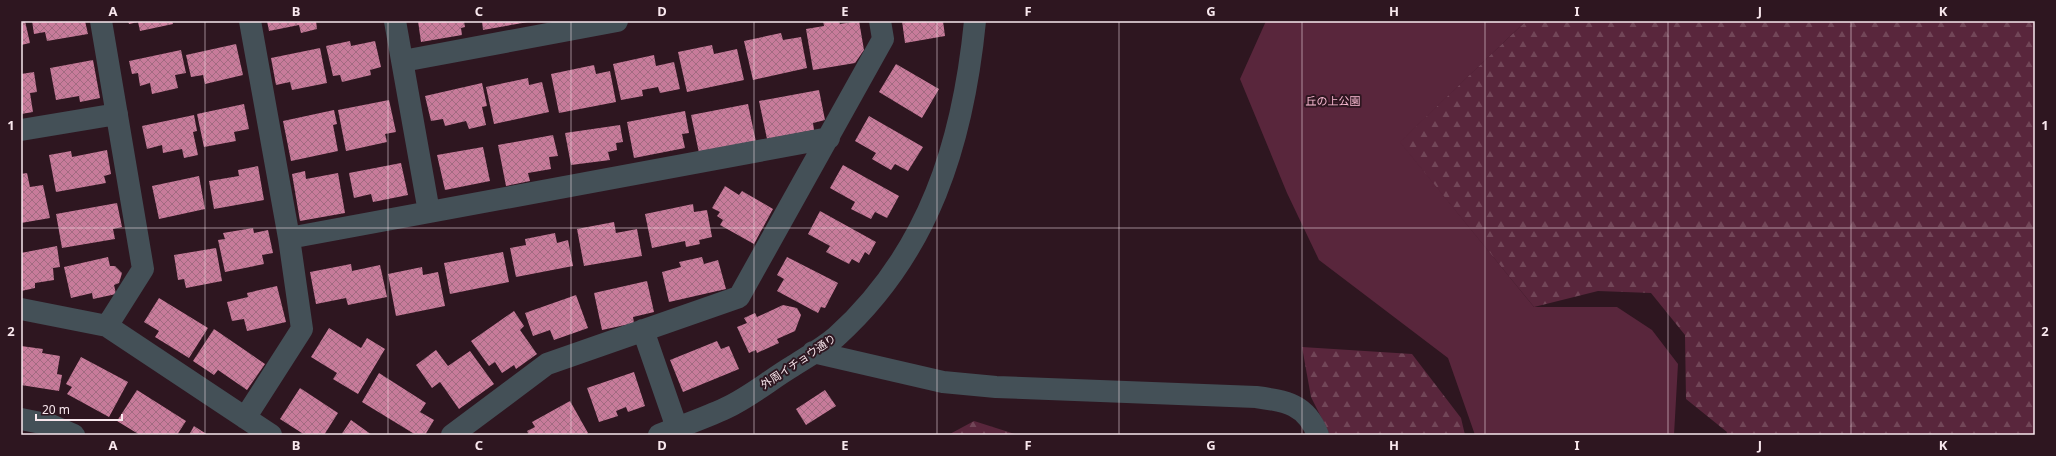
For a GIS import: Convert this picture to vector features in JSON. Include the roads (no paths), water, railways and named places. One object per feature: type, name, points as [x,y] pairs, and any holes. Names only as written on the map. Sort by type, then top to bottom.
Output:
[{"type":"street","points":[[101,21],[143,269],[107,326]]},
{"type":"street","points":[[245,418],[302,329],[288,238],[250,21]]},
{"type":"street","points":[[396,21],[429,212]]},
{"type":"street","points":[[402,61],[617,21]]},
{"type":"street","points":[[452,435],[546,364],[739,297],[830,138],[883,39],[880,21]]},
{"type":"street","name":"外周イチョウ通り","points":[[668,432],[728,408],[835,338],[872,298],[907,252],[930,209],[952,150],[965,101],[975,21]]},
{"type":"street","points":[[21,130],[117,114]]},
{"type":"street","points":[[288,238],[830,138]]},
{"type":"street","points":[[21,309],[107,326],[271,435]]},
{"type":"street","points":[[643,330],[668,432]]},
{"type":"street","points":[[813,352],[944,382],[996,387],[1256,397],[1285,401],[1307,414],[1318,435]]},
{"type":"street","points":[[21,419],[51,425],[74,435]]},
{"type":"park label","name":"丘の上公園","points":[[1333,100]]}]
